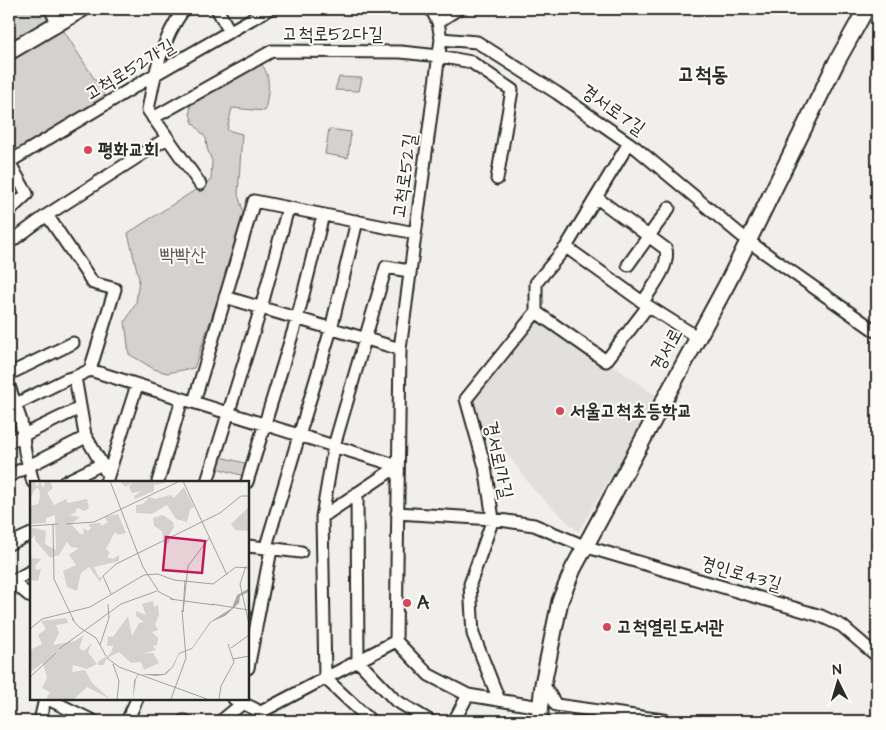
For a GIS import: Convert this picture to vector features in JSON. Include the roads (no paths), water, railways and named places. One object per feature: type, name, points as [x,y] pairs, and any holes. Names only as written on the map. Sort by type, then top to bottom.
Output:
[{"type":"main road","points":[[9,52],[82,9]]},
{"type":"main road","name":"경서로","points":[[539,714],[543,684],[560,601],[573,569],[748,241],[836,63],[866,9]]},
{"type":"street","points":[[50,9],[58,23]]},
{"type":"street","points":[[184,9],[175,21],[162,48],[154,75],[148,110],[200,184]]},
{"type":"street","points":[[216,9],[230,32]]},
{"type":"street","name":"고척로52길","points":[[396,641],[400,349],[441,39],[438,22],[431,9]]},
{"type":"street","points":[[438,22],[458,9]]},
{"type":"street","name":"고척로52가길","points":[[9,162],[230,32],[263,10]]},
{"type":"street","name":"경서로7길","points":[[441,39],[477,42],[557,93],[629,143],[748,241],[877,332]]},
{"type":"street","name":"고척로52다길","points":[[153,118],[272,51],[401,52],[439,56],[471,62],[512,90],[497,179]]},
{"type":"street","points":[[9,243],[47,215],[167,138]]},
{"type":"street","points":[[597,198],[666,249],[668,256],[646,304],[606,361],[536,312],[536,284],[566,247],[629,143]]},
{"type":"street","points":[[9,162],[27,194],[9,211]]},
{"type":"street","points":[[158,481],[225,297],[254,201],[415,233]]},
{"type":"street","points":[[206,481],[261,308],[288,208]]},
{"type":"street","points":[[628,265],[669,208]]},
{"type":"street","points":[[47,215],[93,282],[115,289],[90,370]]},
{"type":"street","points":[[248,481],[297,319],[323,215]]},
{"type":"street","points":[[249,663],[270,556],[267,543],[331,329],[357,222]]},
{"type":"street","points":[[566,247],[646,304],[697,337]]},
{"type":"street","points":[[371,721],[325,678],[322,517],[334,446],[386,267],[410,271]]},
{"type":"street","points":[[225,297],[400,349]]},
{"type":"street","name":"경서로1가길","points":[[499,700],[473,634],[470,584],[493,519],[485,467],[466,399],[536,312]]},
{"type":"street","points":[[9,374],[73,343]]},
{"type":"street","points":[[16,404],[90,370],[398,466]]},
{"type":"street","points":[[75,377],[86,437],[102,464],[107,479]]},
{"type":"street","points":[[107,479],[137,384]]},
{"type":"street","points":[[9,386],[16,404],[33,481]]},
{"type":"street","points":[[9,442],[80,408]]},
{"type":"street","points":[[9,476],[86,437]]},
{"type":"street","points":[[67,481],[102,464]]},
{"type":"street","points":[[322,517],[398,466]]},
{"type":"street","points":[[357,493],[358,661],[395,700],[430,721]]},
{"type":"street","name":"경인로43길","points":[[397,513],[493,519],[534,525],[584,546],[821,616],[842,626],[877,656]]},
{"type":"street","points":[[9,544],[30,534]]},
{"type":"street","points":[[249,546],[302,552]]},
{"type":"street","points":[[30,571],[10,581],[30,596]]},
{"type":"street","points":[[259,713],[396,641],[429,675],[468,695],[499,700],[539,714]]},
{"type":"street","points":[[543,684],[556,705],[670,721]]},
{"type":"street","points":[[454,721],[468,695]]},
{"type":"street","points":[[40,721],[47,700]]},
{"type":"street","points":[[49,700],[93,721]]},
{"type":"street","points":[[127,721],[137,700]]},
{"type":"street","points":[[221,721],[239,700],[268,721]]},
{"type":"place","name":"평화교회","points":[[88,150]]},
{"type":"place","name":"서울고척초등학교","points":[[560,411]]},
{"type":"place","name":"A","points":[[407,603]]},
{"type":"place","name":"고척열린도서관","points":[[607,627]]},
{"type":"district","name":"고척동","points":[[703,74]]},
{"type":"park label","name":"빡빡산","points":[[183,255]]}]
